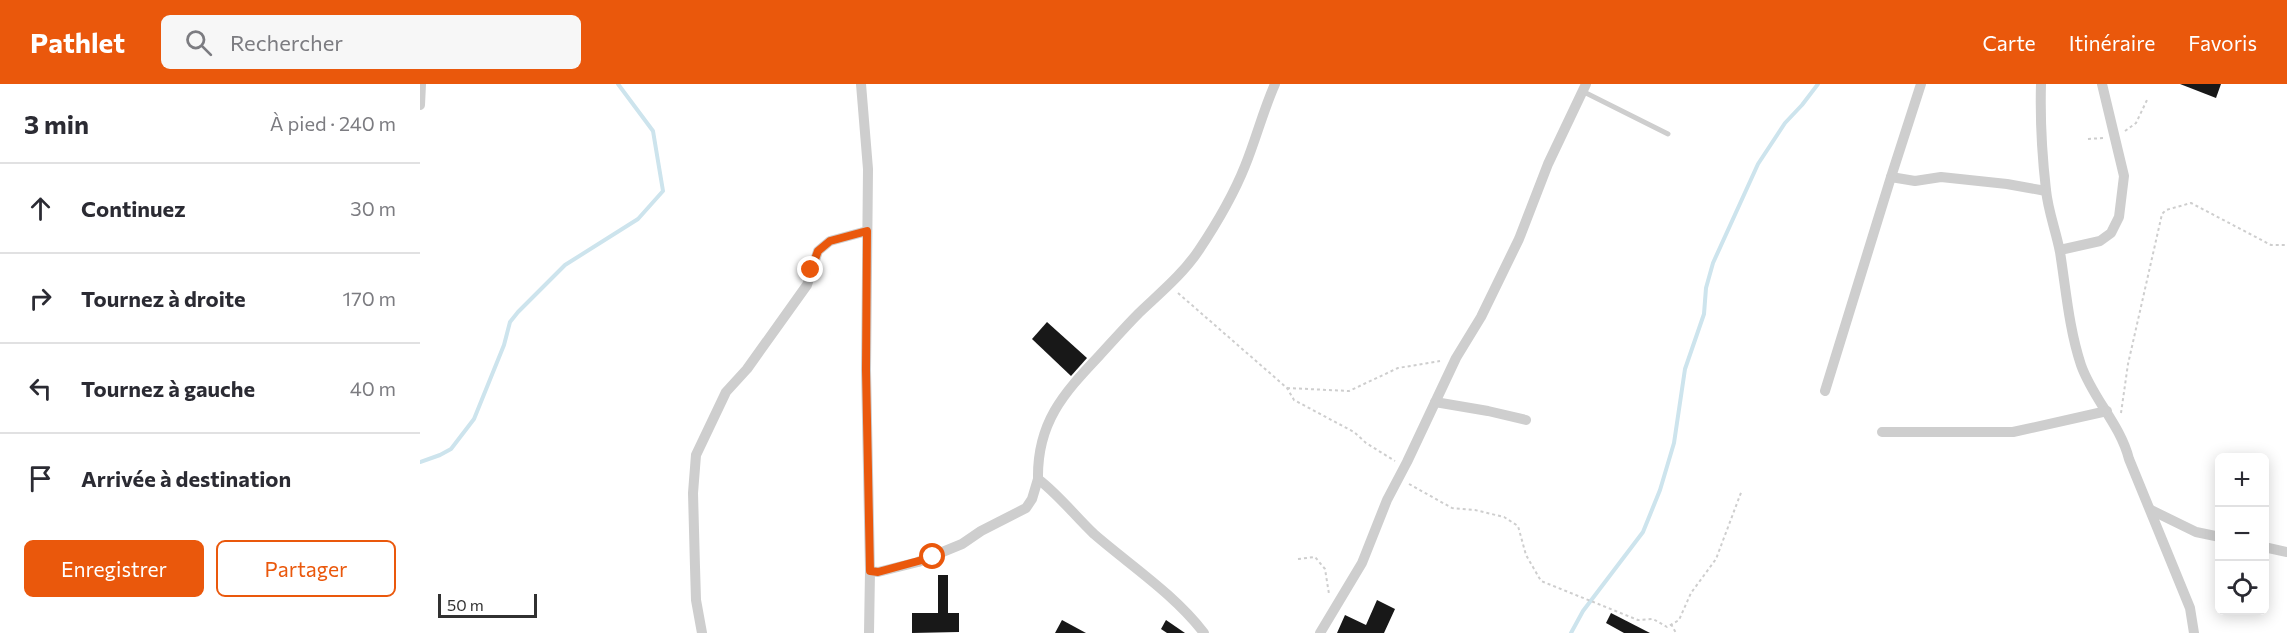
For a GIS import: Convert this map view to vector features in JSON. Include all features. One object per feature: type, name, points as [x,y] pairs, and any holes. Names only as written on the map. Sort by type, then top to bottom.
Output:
[{"type":"street","points":[[420,105],[421,84]]},
{"type":"street","points":[[861,84],[868,169],[866,370],[870,571],[868,633]]},
{"type":"street","points":[[870,571],[878,572],[918,562],[962,544],[981,531],[1026,508],[1038,479],[1040,442],[1056,406],[1087,368],[1169,285],[1198,252],[1226,208],[1275,84]]},
{"type":"street","points":[[1825,391],[1861,279],[1890,177],[1921,84]]},
{"type":"street","points":[[2041,84],[2040,112],[2046,191],[2060,250],[2072,331],[2082,366],[2094,393],[2119,431],[2151,510],[2190,608],[2194,633]]},
{"type":"street","points":[[2060,250],[2100,241],[2111,233],[2119,217],[2124,176],[2102,84]]},
{"type":"street","points":[[1320,633],[1362,563],[1387,500],[1456,358],[1481,317],[1519,239],[1548,165],[1584,88]]},
{"type":"street","points":[[1890,177],[1915,181],[1941,177],[2046,191]]},
{"type":"street","points":[[702,633],[696,600],[693,493],[696,455],[726,392],[747,369],[807,285],[818,251],[830,241],[867,231]]},
{"type":"street","points":[[1435,402],[1526,420]]},
{"type":"street","points":[[1882,432],[2013,432],[2107,411]]},
{"type":"street","points":[[1038,479],[1051,488],[1093,533],[1182,608],[1204,633]]},
{"type":"street","points":[[2151,510],[2196,532],[2215,536]]},
{"type":"street","points":[[2269,548],[2287,552]]},
{"type":"lane","points":[[1584,88],[1668,134]]},
{"type":"path","points":[[2119,431],[2128,364],[2162,214],[2166,210],[2191,203],[2271,245],[2287,245]]},
{"type":"path","points":[[1169,285],[1287,388],[1294,400],[1354,432],[1405,467]]},
{"type":"path","points":[[1287,388],[1349,391],[1398,368],[1456,358]]},
{"type":"path","points":[[1399,477],[1452,508],[1475,510],[1504,517],[1518,526],[1526,555],[1541,581],[1638,620],[1653,619],[1667,627],[1679,620],[1691,593],[1716,559],[1742,490]]},
{"type":"path","points":[[1298,559],[1315,557],[1325,569],[1330,600],[1334,608]]},
{"type":"path","points":[[1671,624],[1676,633]]},
{"type":"building","points":[[2180,84],[2221,84],[2216,98]]},
{"type":"building","points":[[1047,322],[1087,358],[1071,376],[1032,339]]},
{"type":"building","points":[[938,575],[948,575],[948,613],[959,613],[959,632],[912,633],[912,613],[938,613]]},
{"type":"building","points":[[1377,600],[1395,609],[1384,633],[1337,633],[1345,615],[1366,625]]},
{"type":"building","points":[[1611,613],[1650,633],[1624,633],[1606,623]]},
{"type":"building","points":[[1062,620],[1086,633],[1055,633]]},
{"type":"building","points":[[1166,620],[1185,633],[1167,633],[1161,629]]},
{"type":"waterway","points":[[420,462],[451,449],[474,419],[504,345],[510,322],[518,312],[565,265],[638,219],[663,191],[653,131],[618,84]]},
{"type":"waterway","points":[[1571,633],[1583,611],[1643,532],[1660,490],[1674,443],[1685,369],[1704,314],[1706,288],[1713,263],[1758,164],[1785,123],[1818,84]]},
{"type":"route","points":[[811,270],[818,251],[830,241],[867,231],[866,370],[870,571],[878,572],[933,557]]}]
